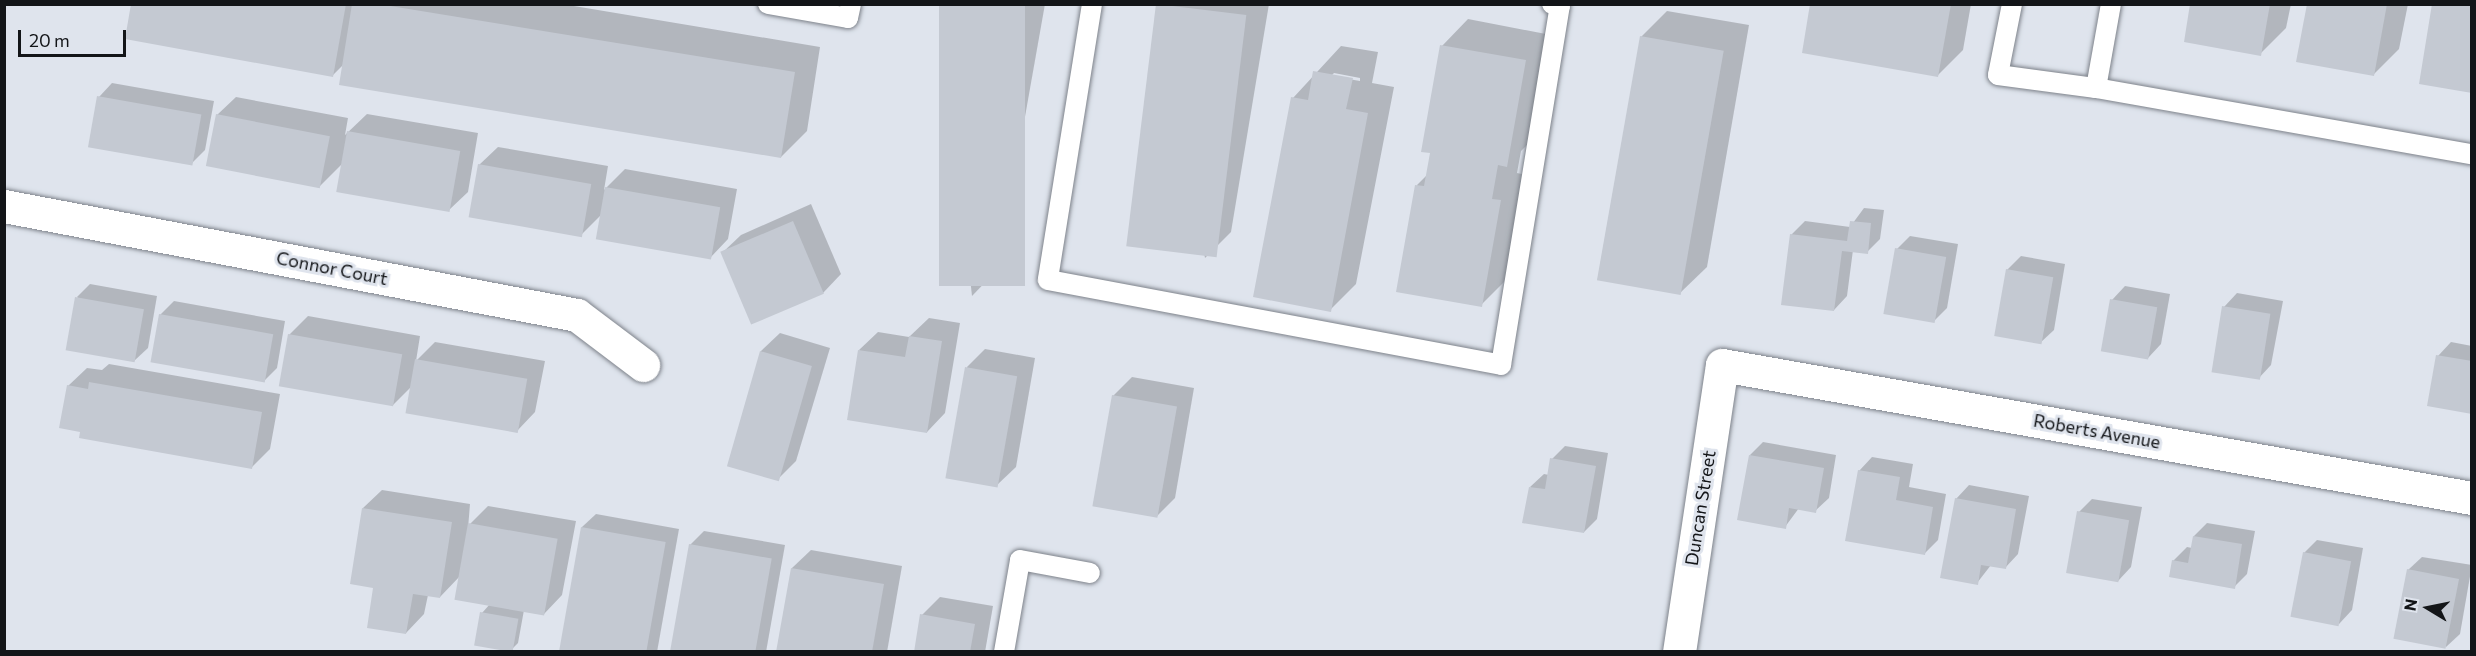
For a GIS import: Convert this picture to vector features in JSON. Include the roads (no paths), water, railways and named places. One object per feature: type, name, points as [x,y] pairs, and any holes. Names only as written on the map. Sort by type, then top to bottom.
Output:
[{"type":"street","name":"Connor Court","points":[[4,206],[577,315],[644,365]]},
{"type":"street","name":"Roberts Avenue","points":[[1722,364],[2472,498]]},
{"type":"street","name":"Duncan Street","points":[[1678,651],[1722,364]]},
{"type":"lane","points":[[768,4],[848,18],[851,4]]},
{"type":"lane","points":[[1092,4],[1048,280],[1502,365],[1560,6],[1552,4]]},
{"type":"lane","points":[[2012,4],[1998,75],[2096,88],[2472,154]]},
{"type":"lane","points":[[2096,88],[2111,4]]},
{"type":"lane","points":[[1004,651],[1020,560],[1090,573]]}]
